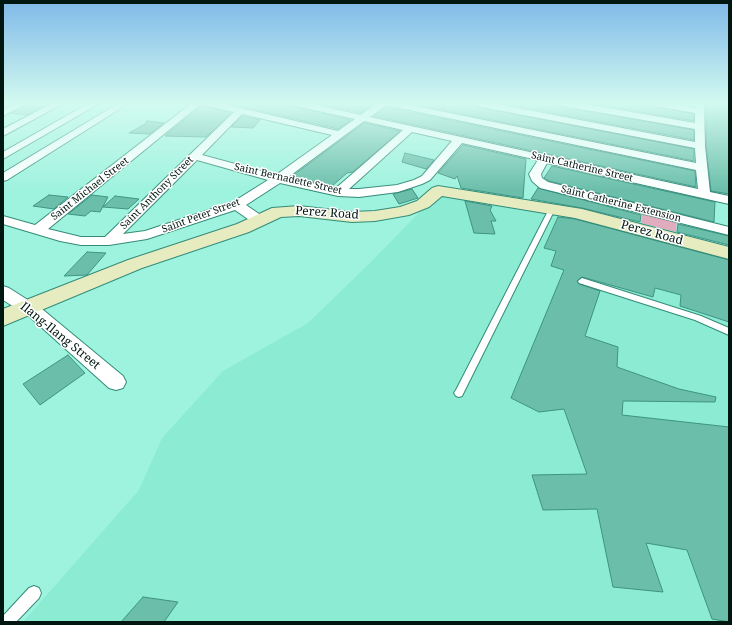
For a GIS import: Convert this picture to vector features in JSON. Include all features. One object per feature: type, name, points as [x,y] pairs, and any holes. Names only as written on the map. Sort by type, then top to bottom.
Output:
[{"type":"street","points":[[3,156],[45,132]]},
{"type":"street","points":[[3,178],[78,132]]},
{"type":"street","name":"Saint Michael Street","points":[[39,229],[161,132]]},
{"type":"street","name":"Saint Anthony Street","points":[[109,241],[219,132]]},
{"type":"street","points":[[332,132],[340,134]]},
{"type":"street","name":"Saint Peter Street","points":[[3,220],[39,229],[65,238],[82,241],[109,241],[147,235],[237,205],[278,179],[343,132]]},
{"type":"street","points":[[338,192],[406,132]]},
{"type":"street","name":"Saint Catherine Street","points":[[424,132],[729,200]]},
{"type":"street","points":[[529,132],[703,168]]},
{"type":"street","points":[[628,132],[700,146]]},
{"type":"street","points":[[700,132],[704,194]]},
{"type":"street","name":"Saint Bernadette Street","points":[[195,156],[278,179],[338,192],[359,193],[387,190],[418,182],[426,178],[459,140]]},
{"type":"street","name":"Saint Catherine Extension","points":[[544,159],[535,174],[536,179],[544,185],[729,231]]},
{"type":"street","name":"Perez Road","points":[[3,318],[135,264],[243,228],[278,212],[287,210],[352,217],[375,216],[403,211],[423,204],[438,191],[576,213],[729,253]]},
{"type":"street","points":[[237,205],[260,221]]},
{"type":"street","name":"Ilang-Ilang Street","points":[[3,292],[28,308],[116,382]]},
{"type":"lane","points":[[459,393],[552,209]]},
{"type":"lane","points":[[582,281],[698,318],[729,332]]},
{"type":"lane","points":[[7,622],[34,593]]},
{"type":"shaded area","points":[[438,193],[559,214],[729,259],[729,622],[23,622],[139,490],[162,438],[223,371],[308,323],[372,261]]},
{"type":"shaded area","points":[[643,211],[677,220],[676,232],[641,223]]},
{"type":"building","points":[[130,132],[152,132],[149,134],[129,133]]},
{"type":"building","points":[[170,132],[211,132],[206,137],[165,136]]},
{"type":"building","points":[[352,132],[399,132],[353,172],[347,173],[332,186],[291,177]]},
{"type":"building","points":[[447,132],[508,132],[695,171],[696,187]]},
{"type":"building","points":[[552,132],[607,132],[694,149],[694,161]]},
{"type":"building","points":[[653,132],[694,132],[694,140]]},
{"type":"building","points":[[706,132],[729,132],[729,194],[711,191]]},
{"type":"building","points":[[463,145],[526,159],[523,198],[461,188],[457,176],[455,179],[438,173]]},
{"type":"building","points":[[405,153],[434,160],[426,169],[402,162]]},
{"type":"building","points":[[552,166],[715,202],[714,222],[549,181],[544,178]]},
{"type":"building","points":[[538,188],[641,215],[640,222],[582,208],[531,199]]},
{"type":"building","points":[[412,189],[418,198],[399,204],[393,194]]},
{"type":"building","points":[[49,195],[68,197],[54,209],[33,206]]},
{"type":"building","points":[[92,195],[108,197],[100,212],[91,211],[85,216],[68,214]]},
{"type":"building","points":[[115,196],[139,199],[128,209],[103,207]]},
{"type":"building","points":[[465,201],[492,206],[490,210],[496,221],[491,221],[495,234],[474,233]]},
{"type":"building","points":[[558,217],[575,219],[729,260],[729,322],[680,306],[681,295],[655,288],[653,297],[582,277],[577,281],[579,284],[600,291],[585,336],[618,347],[617,367],[679,389],[716,397],[715,402],[623,401],[622,415],[729,427],[729,622],[712,619],[687,550],[646,543],[663,592],[613,587],[597,509],[543,510],[532,475],[587,474],[564,409],[539,412],[511,398],[564,270],[551,266],[556,251],[544,248]]},
{"type":"building","points":[[678,224],[729,236],[729,245],[677,232]]},
{"type":"building","points":[[87,252],[106,253],[87,275],[64,276]]},
{"type":"building","points":[[68,355],[85,373],[40,405],[23,384]]},
{"type":"building","points":[[143,597],[178,602],[164,622],[121,622]]}]
